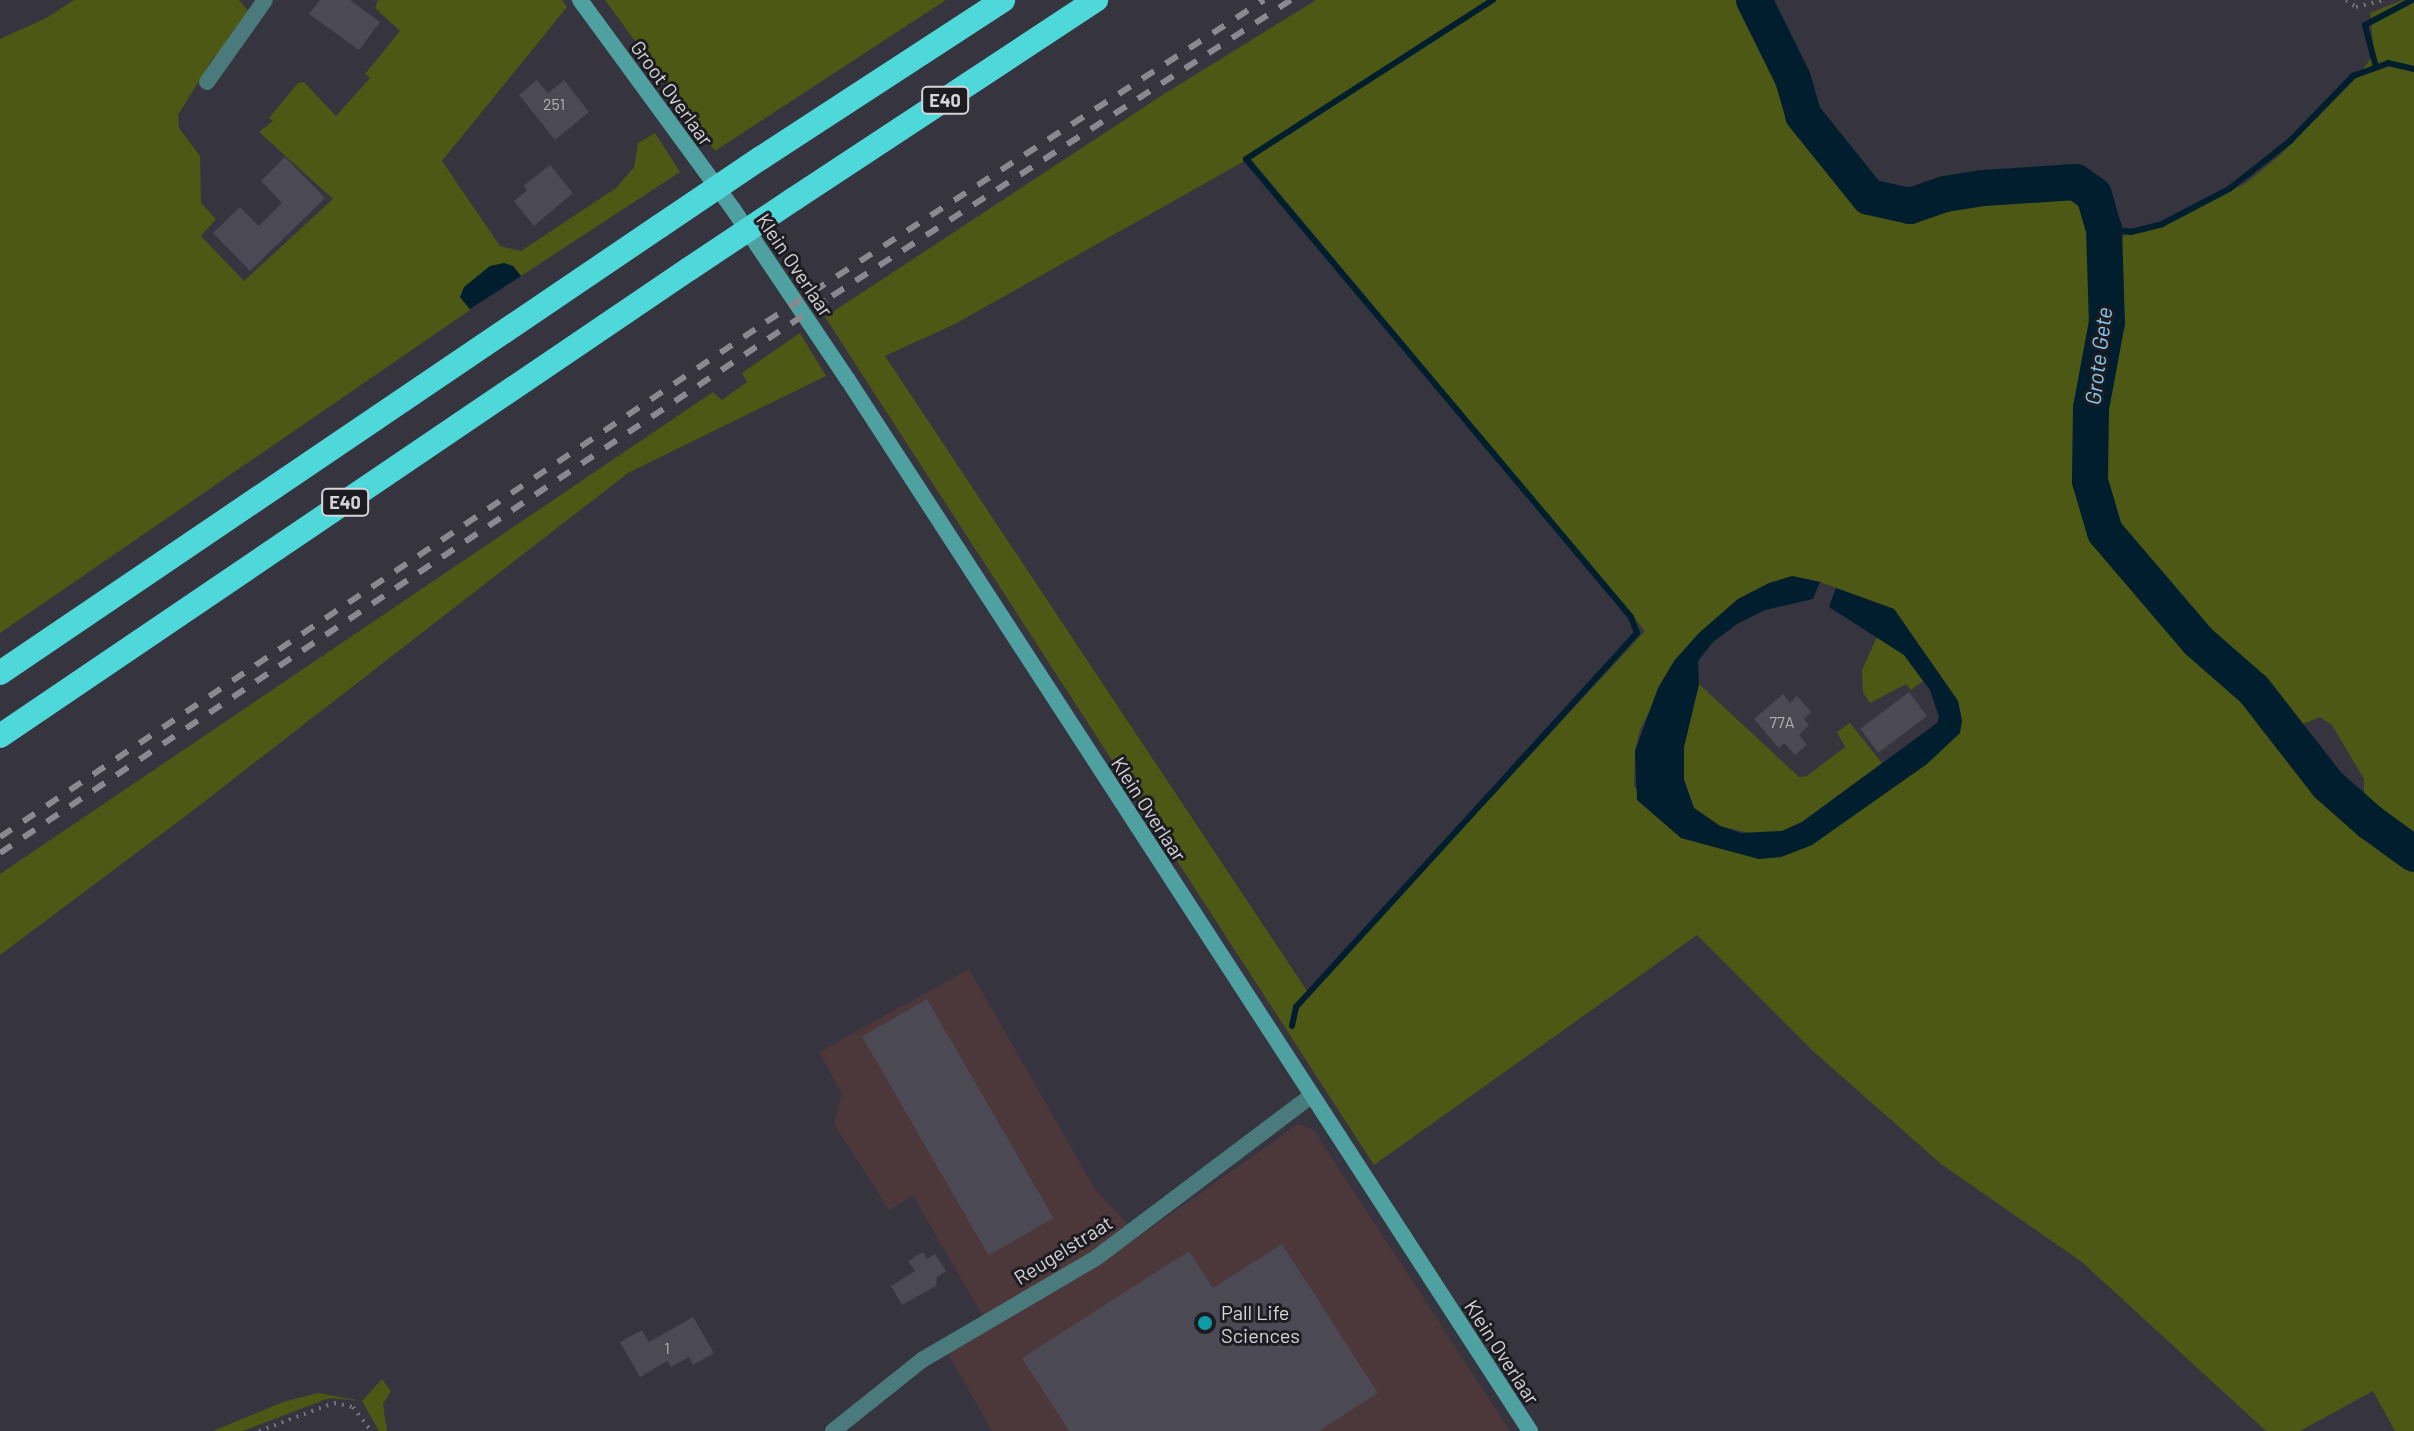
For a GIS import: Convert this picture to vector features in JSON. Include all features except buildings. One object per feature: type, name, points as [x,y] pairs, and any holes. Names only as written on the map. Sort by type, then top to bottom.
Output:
[{"type":"highway","name":"E40","points":[[0,673],[761,158],[1003,0]]},
{"type":"highway","name":"E40","points":[[0,736],[689,269],[1096,0]]},
{"type":"main road","name":"Groot Overlaar","points":[[580,0],[733,209]]},
{"type":"main road","name":"Klein Overlaar","points":[[733,209],[848,380],[1530,1431]]},
{"type":"street","points":[[207,82],[265,0]]},
{"type":"street","name":"Reugelstraat","points":[[833,1431],[922,1360],[1096,1258],[1311,1096]]},
{"type":"path","points":[[2346,0],[2356,7],[2385,0]]},
{"type":"path","points":[[259,1431],[334,1403],[353,1407],[371,1431]]},
{"type":"shaded area","points":[[969,969],[1095,1189],[1128,1224],[1101,1247],[983,1316],[913,1196],[889,1210],[834,1124],[842,1094],[819,1052]]},
{"type":"shaded area","points":[[1298,1124],[1313,1129],[1510,1431],[992,1431],[947,1352],[1096,1267]]},
{"type":"green space","points":[[74,0],[239,0],[250,13],[224,52],[214,57],[178,115],[179,128],[200,156],[201,203],[216,219],[201,236],[244,281],[333,199],[259,132],[273,121],[269,118],[298,83],[304,82],[336,116],[370,78],[365,74],[400,31],[375,8],[378,0],[562,0],[567,7],[442,161],[500,246],[521,251],[616,188],[634,167],[638,143],[655,133],[680,172],[521,276],[513,266],[460,297],[470,310],[0,633],[0,39],[48,17]]},
{"type":"green space","points":[[605,0],[946,0],[715,151]]},
{"type":"green space","points":[[1316,0],[1744,0],[1760,25],[1774,57],[1795,122],[1815,150],[1870,205],[1907,217],[1973,197],[2063,192],[2076,194],[2088,208],[2108,202],[2114,212],[2116,238],[2156,227],[2246,183],[2280,155],[2357,77],[2374,54],[2370,13],[2403,0],[2414,0],[2414,837],[2364,804],[2364,779],[2332,725],[2320,717],[2303,724],[2170,594],[2152,606],[2207,664],[2256,706],[2330,803],[2414,866],[2414,1431],[2395,1431],[2373,1391],[2300,1431],[2266,1431],[2082,1262],[1941,1164],[1813,1051],[1697,935],[1374,1165],[825,317],[1161,96]],"holes":[[[1250,158],[1645,631],[1309,994],[885,356],[955,324]],[[1792,576],[1820,582],[1894,609],[1958,701],[1962,721],[1812,845],[1781,857],[1759,859],[1681,838],[1634,786],[1635,751],[1640,730],[1674,661],[1699,633],[1738,599]]]},
{"type":"green space","points":[[800,333],[826,376],[628,473],[187,815],[0,955],[0,874],[713,392],[722,400],[747,382],[742,373]]},
{"type":"green space","points":[[1877,637],[1904,655],[1923,681],[1911,690],[1906,684],[1870,703],[1863,692],[1862,670]]},
{"type":"green space","points":[[1699,684],[1799,777],[1807,776],[1845,747],[1837,732],[1850,723],[1882,763],[1802,822],[1782,831],[1757,835],[1720,826],[1694,808],[1684,780],[1684,747]]},
{"type":"green space","points":[[382,1379],[391,1391],[383,1404],[387,1431],[379,1431],[362,1401]]},
{"type":"green space","points":[[318,1393],[362,1401],[329,1398],[243,1431],[213,1431],[283,1402]]},
{"type":"water","points":[[504,263],[513,266],[521,276],[470,309],[460,297],[464,287],[490,266]]},
{"type":"water","points":[[1792,576],[1820,582],[1813,599],[1765,610],[1737,624],[1713,642],[1698,661],[1699,684],[1684,747],[1684,780],[1694,808],[1720,826],[1741,833],[1782,831],[1802,822],[1937,723],[1939,717],[1930,690],[1904,655],[1829,607],[1836,588],[1894,609],[1958,701],[1962,721],[1960,733],[1927,764],[1812,845],[1781,857],[1759,859],[1681,838],[1637,800],[1635,751],[1658,688],[1674,661],[1699,633],[1738,599],[1769,583]]},
{"type":"waterway","points":[[1292,1026],[1296,1007],[1637,633],[1631,617],[1246,159],[1493,0]]},
{"type":"waterway","name":"Grote Gete","points":[[1754,0],[1793,79],[1803,115],[1869,197],[1910,206],[1945,194],[1984,188],[2076,182],[2094,195],[2104,229],[2107,322],[2091,408],[2090,481],[2105,532],[2198,641],[2254,690],[2328,785],[2370,822],[2414,854]]},
{"type":"waterway","points":[[2376,67],[2365,25],[2412,0]]},
{"type":"waterway","points":[[2104,229],[2131,232],[2162,224],[2229,189],[2290,141],[2353,76],[2388,63],[2414,69]]},
{"type":"railway","points":[[0,837],[766,322],[1264,0]]},
{"type":"railway","points":[[0,853],[832,296],[1291,0]]},
{"type":"place","name":"Pall Life Sciences","points":[[1205,1323]]}]
